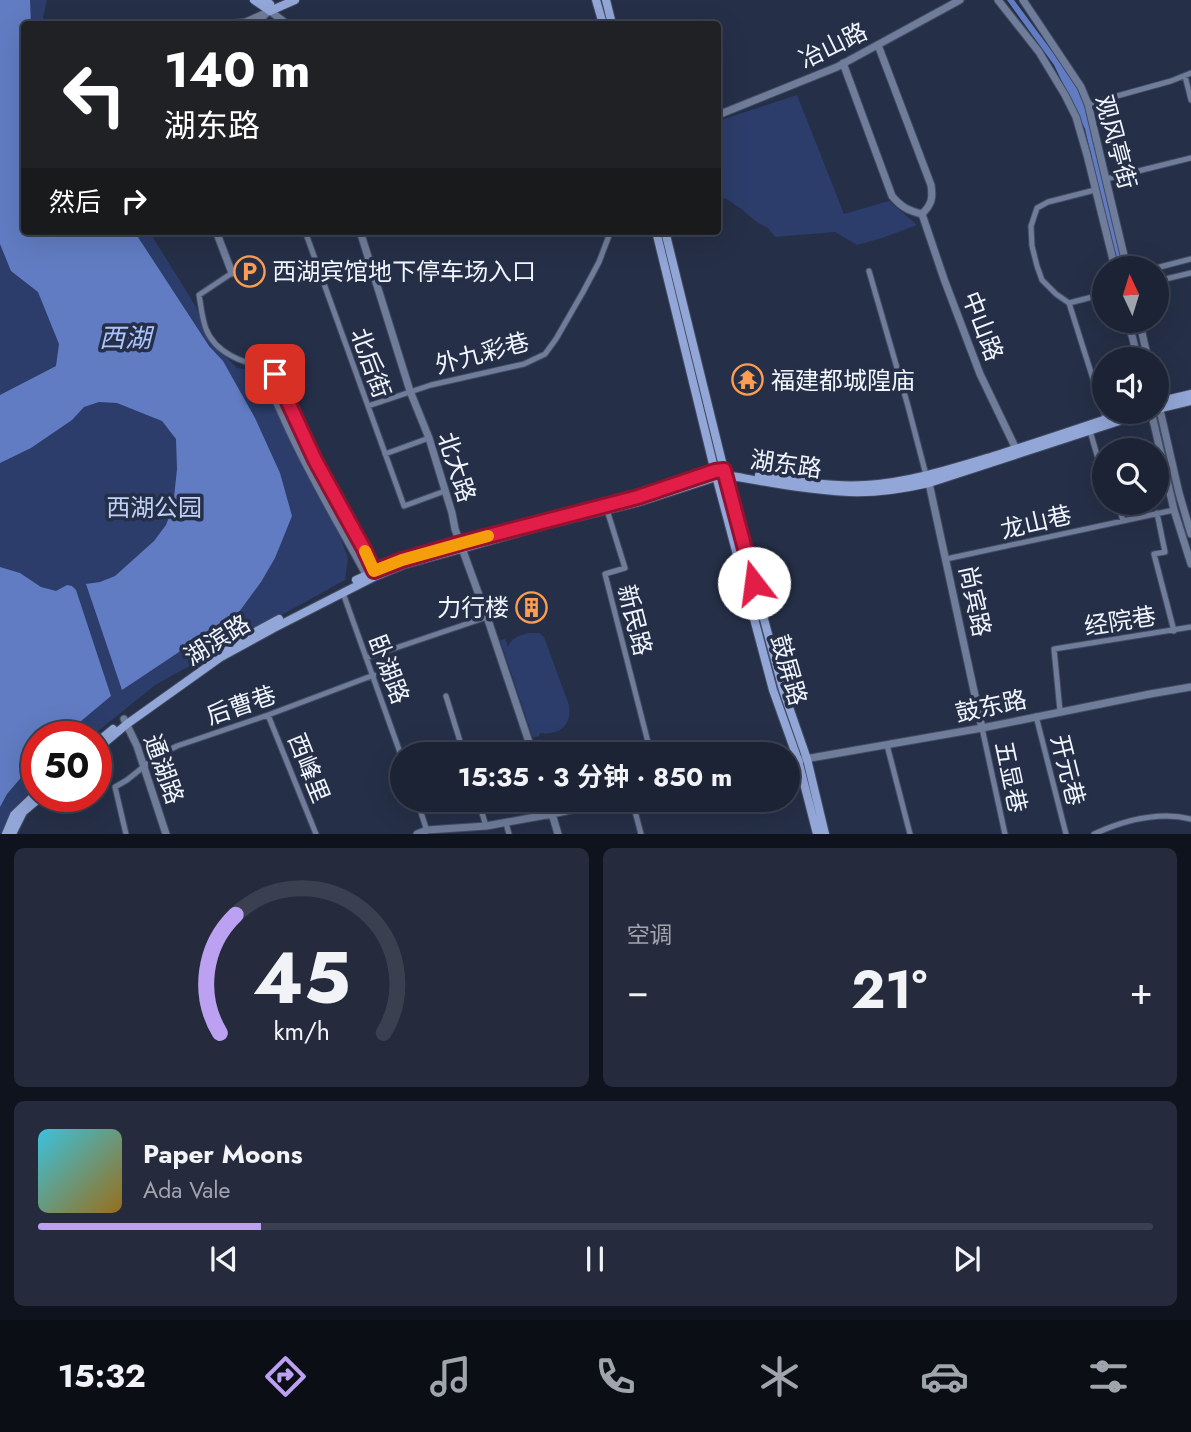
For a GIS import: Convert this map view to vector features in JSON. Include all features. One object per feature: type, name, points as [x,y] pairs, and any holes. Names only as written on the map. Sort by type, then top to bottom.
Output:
[{"type":"main road","points":[[254,0],[268,5],[287,0]]},
{"type":"main road","points":[[268,5],[295,0]]},
{"type":"main road","points":[[596,0],[602,21]]},
{"type":"main road","points":[[606,0],[611,21]]},
{"type":"main road","name":"鼓屏路","points":[[657,235],[774,690],[802,759],[825,834]]},
{"type":"main road","name":"鼓屏路","points":[[666,235],[720,473]]},
{"type":"main road","name":"湖东路","points":[[1169,402],[1191,394]]},
{"type":"main road","name":"湖东路","points":[[1169,404],[1191,401]]},
{"type":"main road","name":"湖东路","points":[[928,480],[1092,423]]},
{"type":"main road","name":"湖东路","points":[[371,575],[462,545],[720,473],[785,486],[849,492],[884,490],[928,480],[1108,424]]},
{"type":"main road","name":"湖东路","points":[[462,545],[607,510],[720,473]]},
{"type":"main road","name":"湖滨路","points":[[112,735],[126,721],[221,657],[343,593],[371,575]]},
{"type":"main road","name":"湖滨路","points":[[112,731],[231,645],[371,575]]},
{"type":"main road","name":"鼓屏路","points":[[802,759],[817,834]]},
{"type":"main road","points":[[6,834],[14,815],[21,808]]},
{"type":"main road","points":[[12,834],[23,812]]},
{"type":"street","name":"冶山路","points":[[721,114],[843,63],[960,0]]},
{"type":"street","points":[[998,0],[1039,52],[1076,117],[1112,256]]},
{"type":"street","name":"观风亭街","points":[[1023,0],[1081,87],[1088,104],[1124,256]]},
{"type":"street","points":[[247,21],[268,5]]},
{"type":"street","points":[[259,21],[268,5]]},
{"type":"street","points":[[268,5],[284,21]]},
{"type":"street","points":[[843,63],[892,196],[900,206],[922,214],[930,206],[933,197],[932,184],[878,44]]},
{"type":"street","points":[[1088,104],[1188,75],[1191,100]]},
{"type":"street","points":[[1065,95],[1081,87]]},
{"type":"street","points":[[1106,179],[1191,158]]},
{"type":"street","points":[[1092,377],[1069,303],[1042,280],[1032,246],[1031,226],[1037,208],[1048,202],[1095,190]]},
{"type":"street","name":"中山路","points":[[922,214],[975,362],[1016,449]]},
{"type":"street","points":[[218,235],[232,273],[199,295],[205,327],[216,344],[232,356],[255,365],[267,365]]},
{"type":"street","name":"北后街","points":[[306,235],[404,506],[445,491]]},
{"type":"street","name":"北大路","points":[[360,235],[529,742]]},
{"type":"street","name":"外九彩巷","points":[[368,406],[431,384],[524,364],[545,354],[583,292],[609,235]]},
{"type":"street","points":[[1169,265],[1191,260]]},
{"type":"street","points":[[869,271],[928,480]]},
{"type":"street","points":[[1169,278],[1191,273]]},
{"type":"street","points":[[1069,303],[1092,297]]},
{"type":"street","points":[[267,365],[277,377],[315,460],[364,549],[371,575]]},
{"type":"street","points":[[267,365],[267,379],[290,433],[324,500],[371,575]]},
{"type":"street","points":[[1159,424],[1174,510],[1191,564]]},
{"type":"street","points":[[1161,424],[1191,534]]},
{"type":"street","points":[[1090,431],[1092,438]]},
{"type":"street","points":[[385,454],[429,438]]},
{"type":"street","name":"尚宾路","points":[[928,480],[982,728]]},
{"type":"street","name":"新民路","points":[[607,510],[625,568],[605,574],[648,742]]},
{"type":"street","name":"龙山巷","points":[[1169,511],[1174,510]]},
{"type":"street","points":[[1121,515],[1123,521]]},
{"type":"street","name":"龙山巷","points":[[946,559],[1148,515]]},
{"type":"street","points":[[1157,515],[1165,552],[1154,554],[1174,631]]},
{"type":"street","name":"卧湖路","points":[[343,593],[397,742]]},
{"type":"street","points":[[366,659],[487,617]]},
{"type":"street","name":"经院巷","points":[[1060,711],[1054,649],[1191,627]]},
{"type":"street","name":"后曹巷","points":[[125,834],[115,787],[157,755],[374,675]]},
{"type":"street","name":"鼓东路","points":[[802,759],[982,728],[1191,687]]},
{"type":"street","points":[[446,696],[460,742]]},
{"type":"street","name":"西峰里","points":[[268,715],[316,834]]},
{"type":"street","name":"开元巷","points":[[1036,716],[1066,834]]},
{"type":"street","name":"通湖路","points":[[126,721],[166,834]]},
{"type":"street","name":"五显巷","points":[[982,728],[1005,834]]},
{"type":"street","points":[[887,745],[910,834]]},
{"type":"street","points":[[420,812],[427,832]]},
{"type":"street","points":[[482,812],[486,826]]},
{"type":"street","points":[[417,834],[506,823],[561,812]]},
{"type":"street","points":[[635,812],[640,834]]},
{"type":"street","points":[[552,814],[558,834]]},
{"type":"street","points":[[1094,834],[1127,820],[1139,818],[1168,816],[1191,819]]},
{"type":"street","points":[[506,823],[509,834]]},
{"type":"green space","name":"西湖公园","points":[[0,0],[47,0],[44,21],[21,21],[21,235],[151,235],[196,307],[211,342],[237,368],[259,371],[339,534],[348,558],[345,580],[155,685],[111,721],[21,721],[21,801],[12,813],[3,834],[0,833]]},
{"type":"green space","points":[[797,95],[844,214],[889,201],[917,225],[857,245],[835,232],[775,237],[768,228],[740,208],[725,198],[721,199],[721,120]]},
{"type":"green space","points":[[528,633],[539,633],[544,637],[569,705],[569,718],[563,728],[553,733],[540,733],[533,738],[500,640],[505,639],[508,647],[514,639]]},
{"type":"water","name":"西湖","points":[[0,0],[30,0],[31,21],[21,21],[21,235],[137,235],[209,346],[223,361],[255,418],[280,473],[292,516],[275,558],[239,612],[122,690],[86,584],[115,576],[154,541],[166,525],[173,507],[177,469],[176,439],[162,421],[117,403],[99,402],[84,407],[72,420],[31,448],[0,463],[0,395],[56,366],[59,344],[38,292],[11,271],[0,244]]},
{"type":"water","points":[[1007,0],[1014,0],[1074,81],[1087,112],[1122,256],[1115,256],[1085,129],[1054,65]]},
{"type":"water","points":[[0,567],[20,573],[41,587],[56,591],[67,585],[76,590],[111,696],[81,721],[21,721],[21,778],[0,807]]},
{"type":"slow traffic","points":[[365,551],[374,571],[402,560],[488,536]]},
{"type":"place","name":"西湖宾馆地下停车场入口","points":[[249,271]]},
{"type":"place","name":"福建都城隍庙","points":[[748,380]]},
{"type":"place","name":"力行楼","points":[[532,607]]},
{"type":"route","points":[[275,374],[315,460],[374,571],[402,560],[638,497],[724,470],[754,583]]}]
